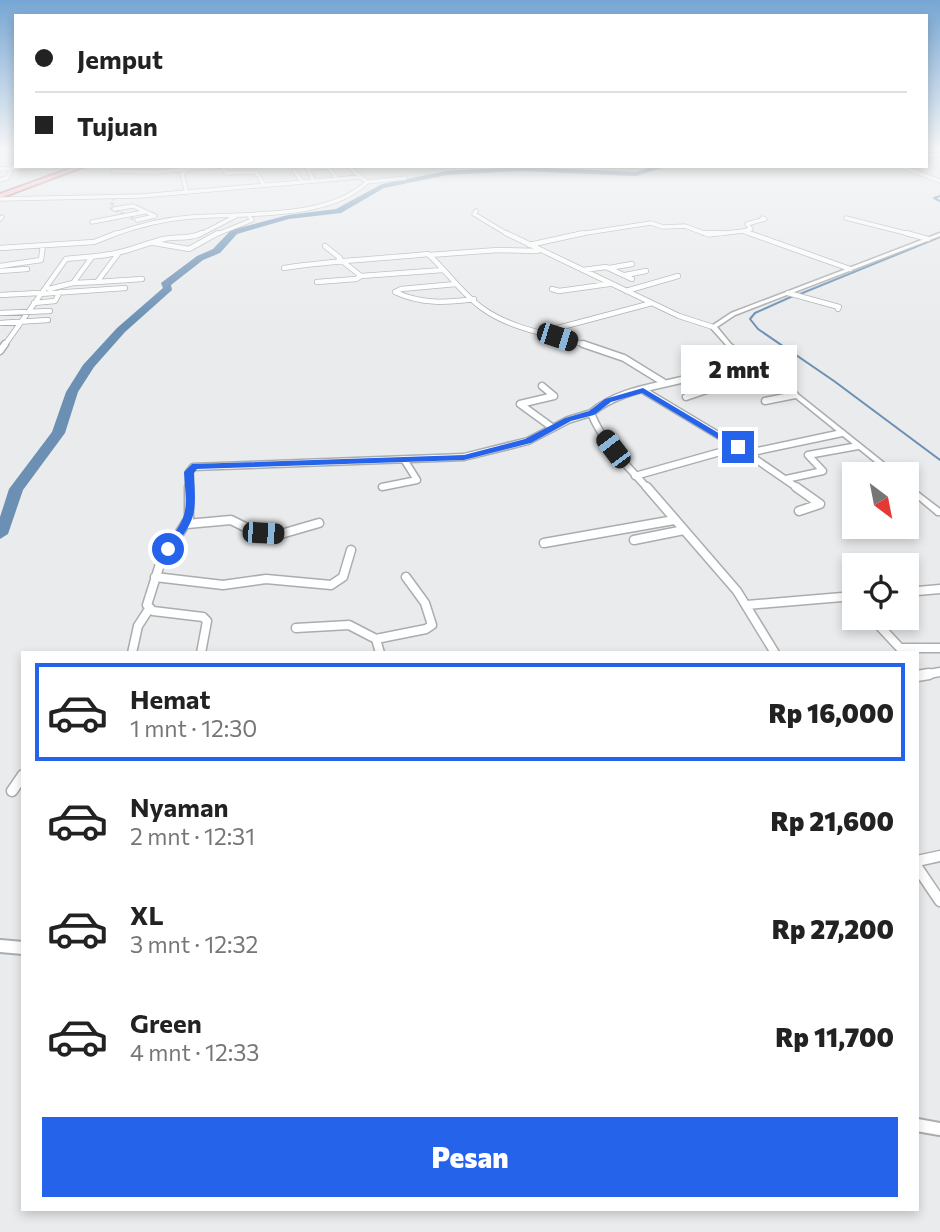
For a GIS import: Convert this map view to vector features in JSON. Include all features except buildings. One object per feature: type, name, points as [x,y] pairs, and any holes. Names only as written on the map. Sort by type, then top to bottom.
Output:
[{"type":"street","points":[[114,209],[130,206]]},
{"type":"street","points":[[134,206],[155,217],[137,220]]},
{"type":"street","points":[[0,248],[96,242],[121,231],[165,220],[203,215],[248,215],[314,206]]},
{"type":"street","points":[[476,211],[475,215],[480,220],[540,251],[652,303],[713,327],[723,341],[774,378],[879,462]]},
{"type":"street","points":[[92,222],[146,212]]},
{"type":"street","points":[[97,282],[121,249],[169,238],[191,239],[238,215]]},
{"type":"street","points":[[151,243],[187,250],[224,230],[252,220],[248,215]]},
{"type":"street","points":[[529,245],[651,223],[663,227],[685,226],[709,235],[743,232],[751,229],[747,225],[765,219],[762,218]]},
{"type":"street","points":[[846,218],[928,239]]},
{"type":"street","points":[[743,232],[850,269]]},
{"type":"street","points":[[713,327],[733,314],[791,294],[940,234]]},
{"type":"street","points":[[0,351],[39,293],[66,259],[68,243]]},
{"type":"street","points":[[0,268],[41,260],[43,245]]},
{"type":"street","points":[[325,246],[361,276]]},
{"type":"street","points":[[15,263],[19,247]]},
{"type":"street","points":[[284,268],[340,261],[492,250],[540,251]]},
{"type":"street","points":[[66,259],[118,254]]},
{"type":"street","points":[[429,255],[456,284],[492,314],[617,354],[663,382]]},
{"type":"street","points":[[73,283],[92,257]]},
{"type":"street","points":[[583,270],[632,264]]},
{"type":"street","points":[[0,268],[27,269]]},
{"type":"street","points":[[609,268],[632,279]]},
{"type":"street","points":[[317,282],[443,270]]},
{"type":"street","points":[[624,275],[646,271]]},
{"type":"street","points":[[390,276],[404,289]]},
{"type":"street","points":[[625,291],[678,276]]},
{"type":"street","points":[[39,293],[73,283],[142,279]]},
{"type":"street","points":[[456,284],[395,292],[412,301],[449,302],[474,299]]},
{"type":"street","points":[[552,289],[559,291],[609,284]]},
{"type":"street","points":[[0,295],[125,288]]},
{"type":"street","points":[[113,296],[114,289]]},
{"type":"street","points":[[86,299],[87,290]]},
{"type":"street","points":[[34,303],[57,300],[60,292]]},
{"type":"street","points":[[791,294],[841,308],[838,309]]},
{"type":"street","points":[[544,332],[652,303]]},
{"type":"street","points":[[0,313],[50,311]]},
{"type":"street","points":[[0,323],[48,320]]},
{"type":"street","points":[[132,651],[138,626],[149,609],[155,577],[168,549],[187,524],[191,510],[189,472],[195,466],[405,461],[474,455],[528,441],[574,417],[592,413],[608,400],[663,382],[696,376]]},
{"type":"street","points":[[686,397],[735,380],[745,384],[774,378]]},
{"type":"street","points":[[542,386],[554,396],[520,404],[553,428]]},
{"type":"street","points":[[643,390],[748,453],[820,504],[799,511]]},
{"type":"street","points":[[765,401],[795,395]]},
{"type":"street","points":[[592,413],[604,438],[737,591],[774,651]]},
{"type":"street","points":[[748,453],[842,433]]},
{"type":"street","points":[[786,479],[823,471],[808,455],[858,446]]},
{"type":"street","points":[[635,475],[738,447]]},
{"type":"street","points":[[382,487],[417,480],[405,461]]},
{"type":"street","points":[[919,496],[940,513]]},
{"type":"street","points":[[187,524],[232,520],[255,532],[281,534],[319,523]]},
{"type":"street","points":[[544,543],[674,520]]},
{"type":"street","points":[[634,540],[684,530]]},
{"type":"street","points":[[155,577],[223,585],[266,579],[331,585],[347,570],[351,550]]},
{"type":"street","points":[[296,628],[349,625],[376,639],[426,629],[432,625],[425,603],[406,577]]},
{"type":"street","points":[[919,591],[940,589]]},
{"type":"street","points":[[747,605],[842,597]]},
{"type":"street","points":[[149,609],[203,617],[207,621],[201,651]]},
{"type":"street","points":[[883,630],[900,648],[940,648]]},
{"type":"street","points":[[376,639],[379,651]]},
{"type":"street","points":[[919,676],[940,672]]},
{"type":"street","points":[[12,791],[21,778]]},
{"type":"street","points":[[919,861],[940,856]]},
{"type":"street","points":[[919,870],[940,901]]},
{"type":"street","points":[[0,946],[21,948]]},
{"type":"street","points":[[919,1125],[940,1129]]},
{"type":"waterway","points":[[0,534],[16,489],[33,470],[43,450],[58,433],[72,392],[89,365],[121,330],[169,288],[164,285],[200,258],[217,251],[234,232],[288,217],[338,211],[346,206]]},
{"type":"waterway","points":[[800,294],[940,237]]},
{"type":"waterway","points":[[793,296],[755,313],[750,319],[758,329],[834,381],[940,460]]},
{"type":"tunnel","points":[[111,206],[140,222]]},
{"type":"route","points":[[168,549],[188,523],[191,510],[189,472],[195,466],[464,457],[528,441],[568,420],[592,413],[608,400],[643,390],[738,447]]}]
